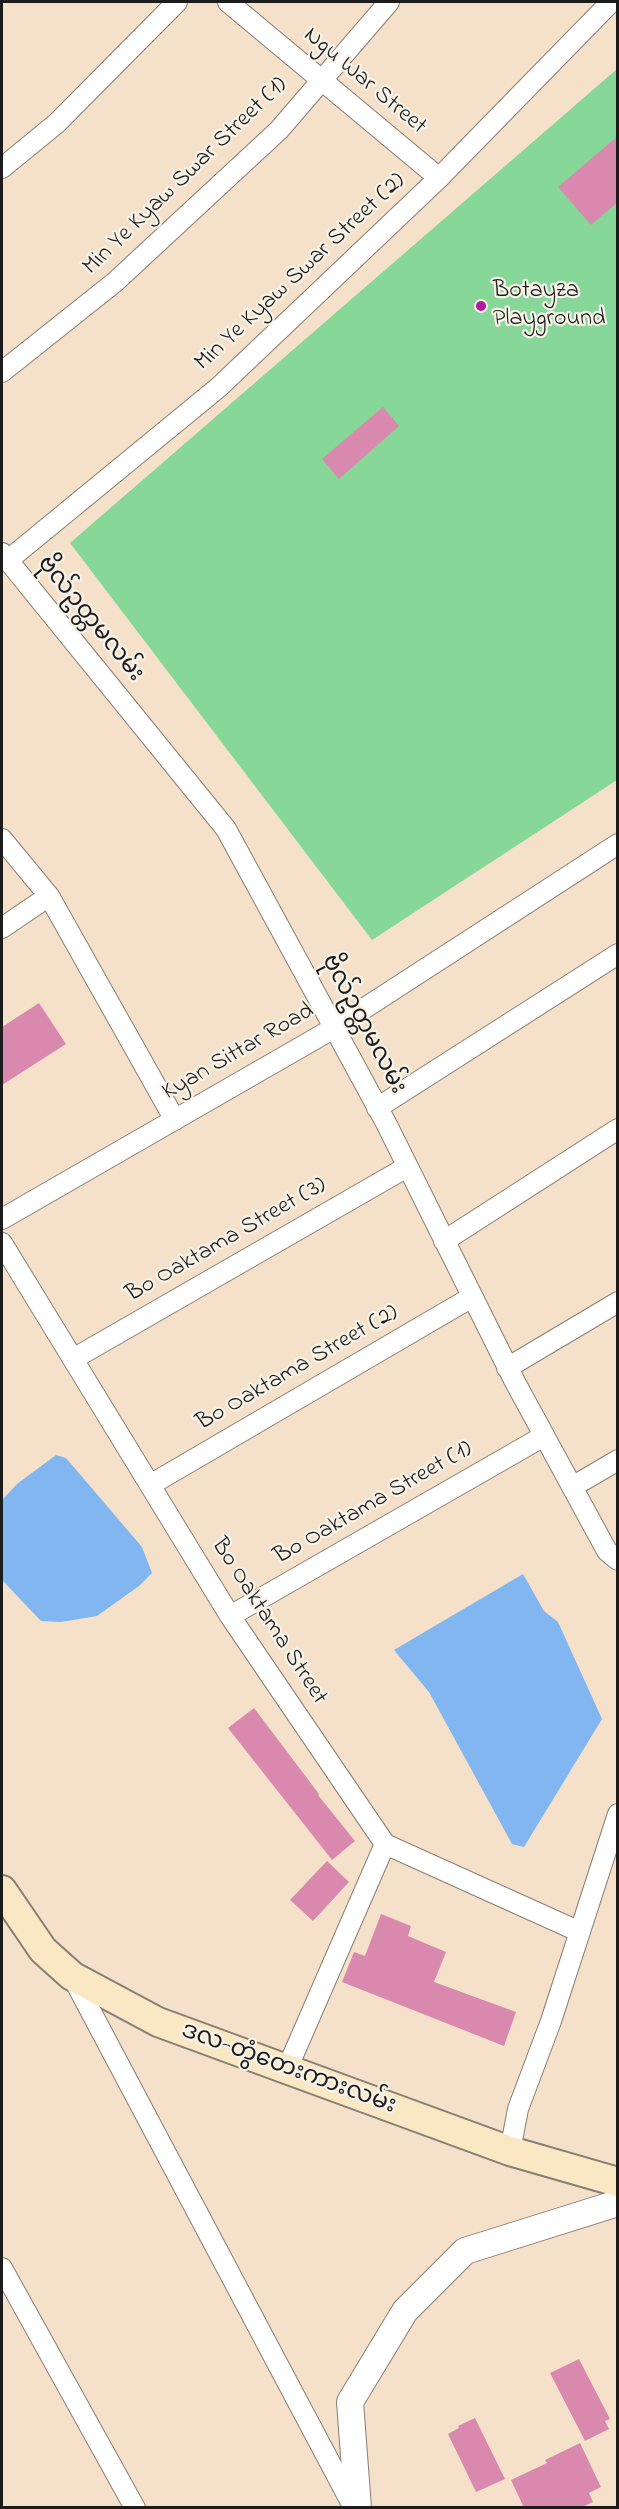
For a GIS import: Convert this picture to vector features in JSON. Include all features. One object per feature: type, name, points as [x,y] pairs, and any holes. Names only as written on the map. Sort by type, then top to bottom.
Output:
[{"type":"main road","name":"ဒလ-တွံတေးကားလမ်း","points":[[2,1890],[9,1919],[72,1976],[158,2022],[510,2151],[618,2182]]},
{"type":"street","points":[[2,168],[57,123],[177,2]]},
{"type":"street","name":"Ngu War Street","points":[[228,2],[439,178]]},
{"type":"street","name":"Min Ye Kyaw Swar Street (1)","points":[[2,372],[115,282],[279,130],[389,2]]},
{"type":"street","name":"Min Ye Kyaw Swar Street (2)","points":[[4,557],[219,387],[439,178],[611,2]]},
{"type":"street","name":"ဗိုလ်ဥတ္တမလမ်း","points":[[4,557],[226,829],[377,1108],[507,1368],[607,1551],[618,1560]]},
{"type":"street","points":[[2,839],[49,896],[175,1120]]},
{"type":"street","name":"Kyan Sittar Road","points":[[2,1220],[334,1028],[618,844]]},
{"type":"street","points":[[2,928],[49,896]]},
{"type":"street","points":[[377,1108],[618,954]]},
{"type":"street","points":[[444,1241],[618,1129]]},
{"type":"street","name":"Bo Oaktama Street (3)","points":[[73,1359],[407,1167]]},
{"type":"street","name":"Bo Oaktama Street","points":[[2,1243],[230,1616],[385,1844]]},
{"type":"street","name":"Bo Oaktama Street (2)","points":[[150,1485],[472,1297]]},
{"type":"street","points":[[507,1368],[618,1302]]},
{"type":"street","name":"Bo Oaktama Street (1)","points":[[230,1616],[544,1436]]},
{"type":"street","points":[[572,1487],[618,1460]]},
{"type":"street","points":[[510,2151],[518,2109],[551,2021],[618,1814]]},
{"type":"street","points":[[287,2069],[385,1844],[580,1932]]},
{"type":"street","points":[[72,1976],[356,2508]]},
{"type":"street","points":[[356,2508],[350,2402],[405,2311],[465,2251],[618,2203]]},
{"type":"street","points":[[2,2268],[135,2508]]},
{"type":"green space","name":"Botayza Playground","points":[[617,69],[617,780],[372,940],[70,543]]},
{"type":"water","points":[[56,1455],[66,1458],[142,1547],[152,1573],[139,1586],[97,1616],[61,1622],[41,1621],[2,1580],[2,1500],[17,1484]]},
{"type":"water","points":[[523,1574],[544,1611],[558,1622],[602,1719],[524,1847],[512,1844],[429,1692],[394,1650]]},
{"type":"building","points":[[618,136],[618,202],[591,225],[558,187]]},
{"type":"building","points":[[383,407],[399,426],[339,479],[322,459]]},
{"type":"building","points":[[39,1003],[66,1044],[2,1085],[2,1027]]},
{"type":"building","points":[[254,1708],[355,1841],[332,1860],[228,1728]]},
{"type":"building","points":[[327,1861],[349,1882],[313,1921],[290,1900]]},
{"type":"building","points":[[381,1914],[411,1926],[408,1936],[446,1952],[434,1982],[516,2012],[504,2046],[342,1982],[354,1952],[365,1956]]},
{"type":"building","points":[[579,2359],[610,2419],[605,2421],[609,2429],[585,2441],[550,2373]]},
{"type":"building","points":[[475,2418],[505,2479],[476,2492],[448,2434]]},
{"type":"building","points":[[580,2443],[601,2487],[589,2493],[593,2502],[580,2508],[524,2508],[511,2480],[547,2463],[545,2460]]},
{"type":"place","name":"Botayza Playground","points":[[481,306]]}]
